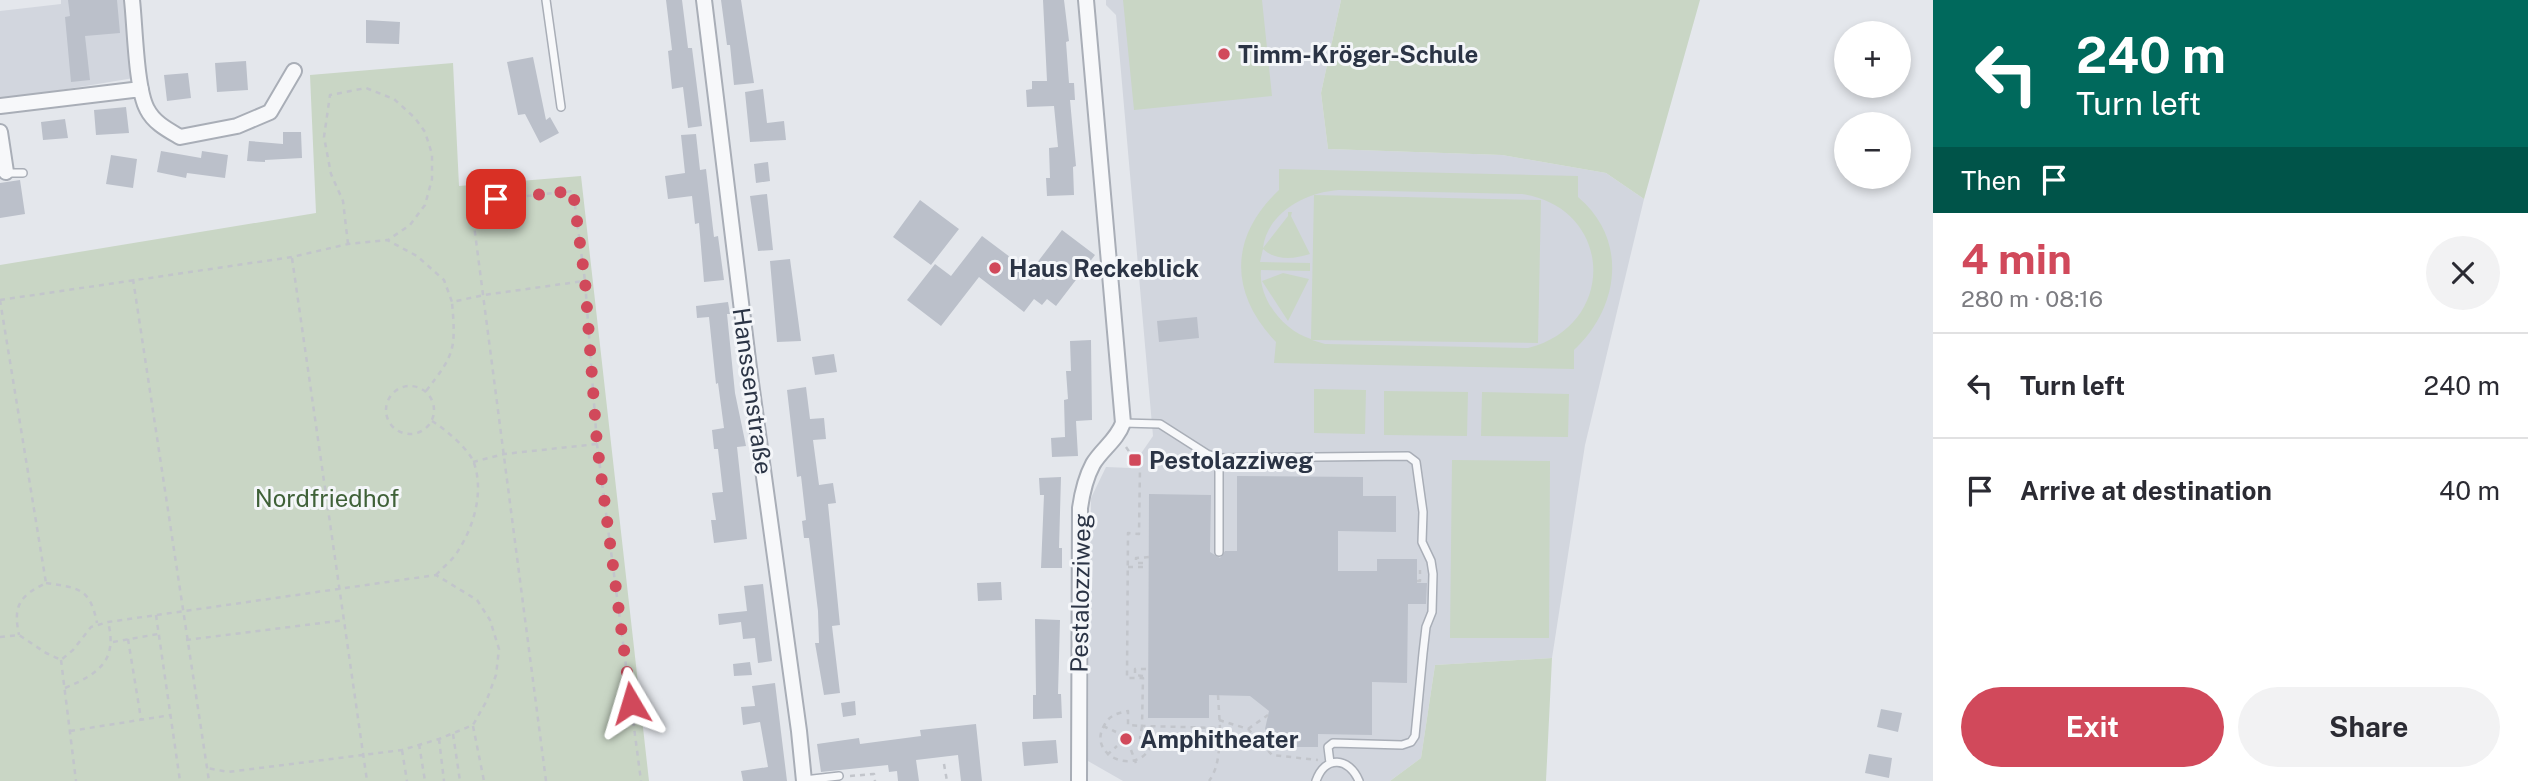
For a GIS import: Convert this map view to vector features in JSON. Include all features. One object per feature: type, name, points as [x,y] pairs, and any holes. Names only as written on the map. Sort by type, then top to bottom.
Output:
[{"type":"street","points":[[132,0],[141,89],[147,110],[160,126],[180,137],[237,126],[270,112],[295,71]]},
{"type":"street","name":"Hanssenstraße","points":[[704,0],[749,368],[804,781]]},
{"type":"street","points":[[1086,0],[1121,429]]},
{"type":"street","points":[[0,106],[141,89]]},
{"type":"street","points":[[0,132],[3,173]]},
{"type":"street","name":"Pestalozziweg","points":[[1079,781],[1080,508],[1093,464],[1121,429]]},
{"type":"lane","points":[[546,0],[561,107]]},
{"type":"lane","points":[[3,173],[23,173]]},
{"type":"lane","points":[[1121,429],[1160,424],[1219,458],[1408,456],[1416,462],[1423,512],[1422,542],[1431,561],[1433,575],[1432,611],[1426,627],[1415,736],[1411,742],[1402,745],[1333,743],[1328,747],[1330,763]]},
{"type":"lane","points":[[1219,458],[1219,551]]},
{"type":"lane","points":[[1316,781],[1320,770],[1330,763],[1343,763],[1354,769],[1359,781]]},
{"type":"lane","points":[[804,781],[839,776]]},
{"type":"path","points":[[46,583],[0,300],[292,257],[348,244],[387,240],[410,225],[425,205],[432,179],[432,154],[425,132],[415,118],[394,99],[366,88],[330,95],[324,137],[331,174],[343,201],[348,244]]},
{"type":"path","points":[[546,781],[471,202],[573,191],[585,281],[597,444],[641,781]]},
{"type":"path","points":[[387,240],[417,256],[444,280],[452,302],[455,339],[447,364],[426,391]]},
{"type":"path","points":[[292,257],[367,781]]},
{"type":"path","points":[[133,279],[209,781]]},
{"type":"path","points":[[452,302],[585,281]]},
{"type":"path","points":[[403,386],[415,386],[426,391],[433,400],[435,410],[432,421],[425,430],[413,434],[401,433],[391,426],[386,415],[386,403],[393,392],[403,386]]},
{"type":"path","points":[[61,660],[73,650],[91,627],[108,622],[436,575],[457,553],[469,530],[478,501],[474,462],[448,432],[432,421]]},
{"type":"path","points":[[1121,429],[1140,467],[1139,534],[1128,533],[1127,678],[1143,677]]},
{"type":"path","points":[[474,462],[504,454],[597,444]]},
{"type":"path","points":[[1128,567],[1143,567],[1143,563],[1136,563],[1136,558],[1149,557]]},
{"type":"path","points":[[1417,581],[1420,581],[1420,560]]},
{"type":"path","points":[[207,768],[228,772],[402,750],[473,725],[486,702],[496,675],[499,649],[490,620],[477,600],[436,575]]},
{"type":"path","points":[[19,635],[15,614],[23,599],[33,589],[46,583],[80,590],[93,602],[97,625]]},
{"type":"path","points":[[156,615],[180,781]]},
{"type":"path","points":[[186,640],[345,620]]},
{"type":"path","points":[[65,688],[90,677],[105,661],[113,642],[108,622]]},
{"type":"path","points":[[113,642],[159,634]]},
{"type":"path","points":[[0,638],[19,635],[61,660]]},
{"type":"path","points":[[128,639],[141,719]]},
{"type":"path","points":[[61,660],[76,781]]},
{"type":"path","points":[[1143,677],[1135,675],[1135,669],[1148,669]]},
{"type":"path","points":[[1143,677],[1142,726],[1140,738],[1153,737],[1148,753],[1136,763],[1116,762],[1107,755],[1101,743],[1104,726],[1113,716],[1128,711],[1128,725],[1142,726],[1220,728]]},
{"type":"path","points":[[1209,781],[1219,755],[1218,695]]},
{"type":"path","points":[[70,731],[170,715]]},
{"type":"path","points":[[1248,729],[1268,715]]},
{"type":"path","points":[[1219,720],[1248,729],[1272,755],[1330,763]]},
{"type":"path","points":[[473,725],[484,781]]},
{"type":"path","points":[[1104,726],[1116,732]]},
{"type":"path","points":[[453,734],[460,781]]},
{"type":"path","points":[[439,739],[444,781]]},
{"type":"path","points":[[419,744],[425,781]]},
{"type":"path","points":[[1107,755],[1117,746]]},
{"type":"path","points":[[402,750],[407,781]]},
{"type":"path","points":[[1131,750],[1136,763]]},
{"type":"path","points":[[944,764],[947,781]]},
{"type":"path","points":[[839,776],[874,774],[875,781]]},
{"type":"shaded area","points":[[61,0],[127,0],[134,78],[0,100],[0,11],[61,4]]},
{"type":"shaded area","points":[[1106,0],[1341,0],[1321,93],[1328,149],[1502,155],[1606,173],[1644,199],[1585,445],[1552,658],[1435,665],[1421,758],[1390,781],[1123,781],[1088,761],[1091,498],[1106,467],[1131,468],[1153,436],[1116,15],[1106,5]]},
{"type":"green space","name":"Timm-Kröger-Schule","points":[[1123,0],[1262,0],[1272,96],[1134,110]]},
{"type":"green space","points":[[1341,0],[1700,0],[1644,199],[1606,173],[1502,155],[1328,149],[1321,93]]},
{"type":"green space","name":"Nordfriedhof","points":[[453,63],[459,186],[581,176],[649,781],[0,781],[0,265],[316,213],[310,75]]},
{"type":"green space","points":[[1279,169],[1578,176],[1578,197],[1594,214],[1605,233],[1611,253],[1612,274],[1608,294],[1601,314],[1574,350],[1574,369],[1274,363],[1276,342],[1250,304],[1243,285],[1241,265],[1251,227],[1279,190]],"holes":[[[1339,190],[1522,194],[1541,200],[1314,195]],[[1314,195],[1311,339],[1291,329],[1275,312],[1268,302],[1261,281],[1261,270],[1310,271],[1310,263],[1260,262],[1263,249],[1274,256],[1285,258],[1310,254],[1291,216],[1292,212],[1288,212],[1288,216],[1263,248],[1272,224],[1280,215]],[[1541,200],[1552,204],[1574,221],[1588,243],[1593,268],[1590,293],[1578,316],[1557,335],[1528,348],[1325,344],[1312,340],[1538,343]]]},
{"type":"green space","points":[[1283,273],[1309,279],[1288,321],[1262,281]]},
{"type":"green space","points":[[1314,389],[1366,390],[1365,434],[1314,433]]},
{"type":"green space","points":[[1384,391],[1468,392],[1467,436],[1384,435]]},
{"type":"green space","points":[[1482,392],[1569,394],[1568,437],[1481,436]]},
{"type":"green space","points":[[1452,460],[1550,461],[1549,638],[1450,638]]},
{"type":"green space","points":[[1552,658],[1546,781],[1390,781],[1421,758],[1435,665]]},
{"type":"building","points":[[68,0],[117,0],[120,33],[85,36],[90,80],[71,82],[65,17],[70,16]]},
{"type":"building","points":[[666,0],[682,0],[688,48],[692,48],[702,126],[688,128],[683,87],[672,89],[668,51],[672,50]]},
{"type":"building","points":[[721,0],[741,0],[754,83],[734,85]]},
{"type":"building","points":[[1043,0],[1064,0],[1069,41],[1066,42],[1069,83],[1074,83],[1075,100],[1070,100],[1076,166],[1073,167],[1074,195],[1047,196],[1046,178],[1050,178],[1049,148],[1058,147],[1054,106],[1027,107],[1026,90],[1032,89],[1032,81],[1047,81]]},
{"type":"building","points":[[366,20],[400,22],[399,44],[366,43]]},
{"type":"building","points":[[533,57],[546,120],[550,117],[559,133],[540,143],[525,114],[518,115],[507,62]]},
{"type":"building","points":[[246,61],[248,90],[217,92],[215,63]]},
{"type":"building","points":[[188,73],[191,98],[167,101],[164,75]]},
{"type":"building","points":[[763,89],[767,123],[784,121],[786,140],[750,142],[745,92]]},
{"type":"building","points":[[126,107],[129,133],[96,135],[94,110]]},
{"type":"building","points":[[65,119],[68,138],[43,140],[41,122]]},
{"type":"building","points":[[283,132],[301,132],[302,158],[247,161],[249,141],[283,144]]},
{"type":"building","points":[[696,134],[700,170],[706,169],[714,237],[718,236],[724,280],[704,282],[699,223],[695,224],[692,196],[668,199],[665,176],[685,173],[681,135]]},
{"type":"building","points":[[161,151],[201,158],[202,151],[228,155],[225,178],[187,173],[186,178],[157,172]]},
{"type":"building","points":[[111,155],[137,159],[133,188],[106,184]]},
{"type":"building","points":[[768,162],[770,181],[756,183],[754,164]]},
{"type":"building","points":[[20,180],[25,214],[0,218],[0,183]]},
{"type":"building","points":[[767,194],[773,250],[758,251],[750,196]]},
{"type":"building","points":[[920,200],[959,229],[931,265],[893,237]]},
{"type":"building","name":"Haus Reckeblick","points":[[1062,230],[1095,255],[1056,306],[1047,299],[1042,305],[1034,299],[1024,312],[979,277],[941,326],[907,300],[935,264],[951,276],[982,236],[1030,272]]},
{"type":"building","points":[[790,259],[801,341],[777,342],[770,261]]},
{"type":"building","points":[[728,302],[735,393],[746,446],[737,447],[747,539],[714,543],[711,520],[716,520],[712,493],[723,492],[718,449],[714,449],[712,430],[724,428],[709,317],[697,318],[696,306]]},
{"type":"building","points":[[1197,317],[1199,338],[1159,342],[1157,321]]},
{"type":"building","points":[[1091,340],[1092,420],[1076,421],[1078,456],[1052,457],[1051,438],[1065,437],[1064,400],[1068,399],[1066,371],[1071,371],[1070,341]]},
{"type":"building","points":[[834,354],[837,372],[815,375],[812,357]]},
{"type":"building","points":[[806,387],[810,419],[824,418],[826,439],[813,440],[819,485],[833,483],[836,503],[828,504],[840,625],[832,626],[840,693],[824,695],[815,643],[819,643],[818,611],[809,538],[804,538],[802,521],[806,520],[801,476],[797,477],[787,390]]},
{"type":"building","points":[[1237,476],[1363,477],[1363,496],[1396,496],[1396,532],[1338,531],[1338,571],[1377,571],[1377,559],[1417,559],[1417,583],[1427,583],[1426,604],[1408,604],[1407,683],[1372,682],[1372,735],[1318,734],[1318,747],[1280,747],[1265,729],[1269,711],[1250,696],[1209,695],[1209,718],[1148,718],[1149,494],[1211,495],[1210,552],[1220,558],[1225,551],[1237,551]]},
{"type":"building","points":[[1061,477],[1059,548],[1062,548],[1062,568],[1041,568],[1044,495],[1040,495],[1039,478]]},
{"type":"building","points":[[1001,582],[1002,600],[978,601],[977,583]]},
{"type":"building","points":[[763,584],[772,661],[758,663],[755,638],[743,639],[741,622],[719,625],[718,614],[747,611],[744,586]]},
{"type":"building","points":[[1035,619],[1060,620],[1058,694],[1061,694],[1062,718],[1033,719],[1033,695],[1036,695]]},
{"type":"building","points":[[750,662],[752,675],[734,676],[733,664]]},
{"type":"building","points":[[775,683],[787,781],[743,781],[741,771],[768,767],[760,722],[743,725],[741,707],[755,706],[752,686]]},
{"type":"building","points":[[855,701],[856,715],[843,717],[841,703]]},
{"type":"building","points":[[1881,709],[1902,713],[1898,732],[1877,727]]},
{"type":"building","points":[[976,724],[982,781],[961,781],[958,755],[916,760],[919,781],[898,781],[897,771],[889,772],[888,765],[821,772],[817,744],[859,738],[860,744],[921,736],[920,730]]},
{"type":"building","points":[[1056,740],[1058,763],[1024,766],[1022,742]]},
{"type":"building","points":[[1869,754],[1892,758],[1889,778],[1865,773]]},
{"type":"place","name":"Timm-Kröger-Schule","points":[[1224,54]]},
{"type":"place","name":"Haus Reckeblick","points":[[995,268]]},
{"type":"place","name":"Pestolazziweg","points":[[1135,460]]},
{"type":"place","name":"Amphitheater","points":[[1126,739]]},
{"type":"route","points":[[496,199],[573,191],[585,281],[597,444],[631,703]]}]
